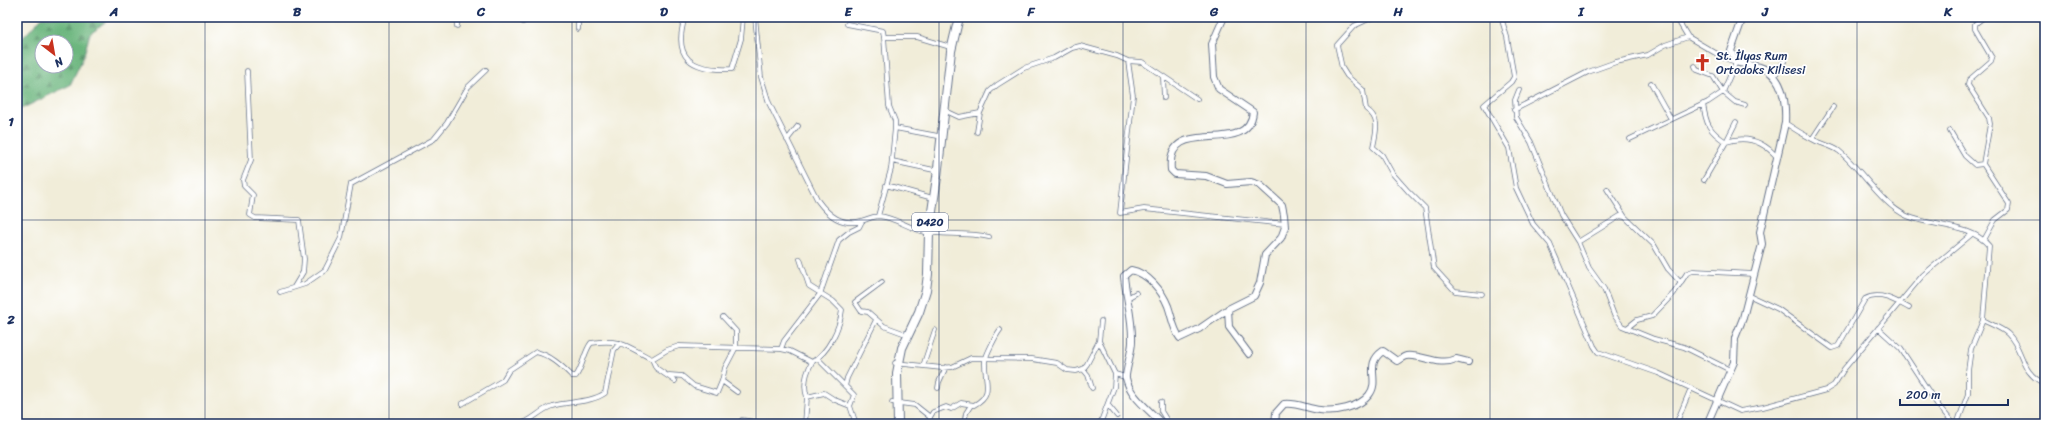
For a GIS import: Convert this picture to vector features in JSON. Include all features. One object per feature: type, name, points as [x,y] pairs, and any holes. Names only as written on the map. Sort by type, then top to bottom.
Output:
[{"type":"highway","name":"D420","points":[[893,424],[897,363],[903,333],[917,308],[922,291],[929,197],[934,170],[947,46],[954,17]]},
{"type":"highway","name":"D420","points":[[897,363],[902,348],[924,299],[928,274],[927,232],[937,177],[951,51],[959,17]]},
{"type":"highway","name":"D420","points":[[895,402],[898,424]]},
{"type":"street","points":[[457,17],[457,26]]},
{"type":"street","points":[[578,17],[578,28]]},
{"type":"street","points":[[685,17],[683,25],[682,49],[688,60],[701,67],[721,70],[732,69],[741,39],[743,17]]},
{"type":"street","points":[[755,17],[758,53],[764,89],[774,116],[823,209],[836,219],[845,223],[862,221],[878,216],[927,232],[964,232],[989,236]]},
{"type":"street","points":[[1162,424],[1139,400],[1129,386],[1125,377],[1132,343],[1129,297],[1126,290],[1124,276],[1131,270],[1138,271],[1154,284],[1167,304],[1176,333],[1180,338],[1198,329],[1228,309],[1254,296],[1260,283],[1265,255],[1281,238],[1285,224],[1282,205],[1260,184],[1251,182],[1227,184],[1206,176],[1175,174],[1171,170],[1170,161],[1176,148],[1181,143],[1200,137],[1230,137],[1239,134],[1252,118],[1253,112],[1219,89],[1214,77],[1212,44],[1224,17]]},
{"type":"street","points":[[1373,17],[1354,26],[1337,45],[1342,68],[1347,76],[1363,90],[1366,109],[1373,114],[1377,121],[1373,147],[1382,155],[1392,173],[1425,208],[1434,268],[1455,291],[1482,294]]},
{"type":"street","points":[[1501,17],[1514,77],[1511,82],[1484,105],[1509,148],[1516,188],[1533,224],[1550,244],[1594,346],[1598,352],[1658,373],[1740,411],[1763,407],[1826,390],[1834,385],[1844,369],[1924,275],[1972,234]]},
{"type":"street","points":[[1676,17],[1688,37],[1724,58],[1745,66],[1761,68],[1774,78],[1783,91],[1785,106],[1785,123],[1760,232],[1762,244],[1743,318],[1735,338],[1734,362],[1707,424]]},
{"type":"street","points":[[1630,139],[1703,104],[1723,92],[1736,62],[1732,51],[1743,17]]},
{"type":"street","points":[[1984,17],[1975,24],[1975,29],[1992,58],[1991,61],[1969,80],[1968,85],[1989,118],[1990,124],[1983,164],[2009,204],[2008,210],[1995,220],[1984,240]]},
{"type":"street","points":[[847,24],[883,31],[884,37],[889,106],[895,121],[895,128],[892,161],[878,216]]},
{"type":"street","points":[[884,37],[917,36],[930,42],[947,46]]},
{"type":"street","points":[[1514,110],[1588,72],[1616,62],[1648,55],[1665,45],[1688,37]]},
{"type":"street","points":[[977,132],[980,114],[990,91],[1024,68],[1054,58],[1072,48],[1087,47],[1128,61],[1142,62],[1163,78],[1198,99]]},
{"type":"street","points":[[1774,78],[1785,60]]},
{"type":"street","points":[[1128,61],[1133,96],[1120,213],[1144,208],[1285,224]]},
{"type":"street","points":[[1695,66],[1697,70],[1713,76],[1723,92],[1736,102],[1745,105]]},
{"type":"street","points":[[280,292],[310,280],[325,270],[329,264],[341,238],[351,184],[434,139],[447,123],[468,88],[486,70]]},
{"type":"street","points":[[247,71],[251,160],[243,180],[244,186],[253,195],[250,215],[255,218],[299,220],[304,259],[303,272],[294,286]]},
{"type":"street","points":[[1163,78],[1164,98]]},
{"type":"street","points":[[1651,84],[1671,119]]},
{"type":"street","points":[[1519,90],[1515,100],[1514,110],[1516,117],[1531,142],[1561,215],[1578,242],[1589,268],[1604,290],[1614,315],[1622,326],[1654,339],[1684,347],[1730,370]]},
{"type":"street","points":[[1703,104],[1705,119],[1712,133],[1726,142]]},
{"type":"street","points":[[1812,139],[1833,107]]},
{"type":"street","points":[[944,110],[959,117],[980,114]]},
{"type":"street","points":[[1704,180],[1736,122]]},
{"type":"street","points":[[1785,123],[1812,139],[1837,150],[1854,165],[1890,204],[1907,216],[1960,229],[1984,240],[1989,246],[1983,320],[1971,349],[1968,371],[1968,394],[1958,424]]},
{"type":"street","points":[[787,140],[798,126]]},
{"type":"street","points":[[895,128],[938,136]]},
{"type":"street","points":[[1950,131],[1965,156],[1975,165],[1983,164]]},
{"type":"street","points":[[1726,142],[1736,138],[1758,141],[1767,146],[1777,157]]},
{"type":"street","points":[[892,161],[934,170]]},
{"type":"street","points":[[886,186],[929,197]]},
{"type":"street","points":[[1607,188],[1624,217],[1654,245],[1668,269],[1681,283]]},
{"type":"street","points":[[1578,242],[1620,216],[1624,217]]},
{"type":"street","points":[[781,349],[784,341],[820,294],[839,240],[849,232],[859,227],[862,221]]},
{"type":"street","points":[[960,228],[964,232]]},
{"type":"street","points":[[800,259],[809,286],[833,301],[842,310],[841,318],[831,340],[818,359],[812,362],[808,371],[804,390],[807,397],[805,424]]},
{"type":"street","points":[[1627,328],[1637,320],[1652,316],[1681,283],[1687,273],[1693,271],[1754,274]]},
{"type":"street","points":[[882,282],[855,302],[861,311],[868,312],[884,326],[903,333]]},
{"type":"street","points":[[1129,297],[1136,293]]},
{"type":"street","points":[[1748,295],[1778,309],[1832,348],[1838,346],[1865,299],[1878,295],[1909,308]]},
{"type":"street","points":[[1228,309],[1229,327],[1249,354]]},
{"type":"street","points":[[668,375],[682,376],[694,386],[717,393],[725,368],[736,347],[736,331],[723,317]]},
{"type":"street","points":[[845,386],[847,378],[876,320]]},
{"type":"street","points":[[897,363],[952,367],[971,358],[1032,359],[1057,363],[1067,370],[1076,371],[1083,369],[1099,341],[1101,320]]},
{"type":"street","points":[[1983,320],[2007,333],[2014,342],[2029,374],[2045,384]]},
{"type":"street","points":[[1878,328],[1901,349],[1937,404],[1954,424]]},
{"type":"street","points":[[923,366],[935,330]]},
{"type":"street","points":[[929,424],[930,417],[933,412],[946,406],[951,409],[961,403],[974,405],[986,397],[986,359],[1000,330]]},
{"type":"street","points":[[462,404],[503,380],[509,370],[536,352],[544,354],[572,376],[576,376],[591,343],[604,341],[620,343],[634,348],[652,359],[656,368],[675,381]]},
{"type":"street","points":[[1099,341],[1115,374],[1114,387],[1108,405],[1101,416],[1100,424]]},
{"type":"street","points":[[520,424],[525,423],[551,406],[598,398],[605,393],[612,356],[620,343]]},
{"type":"street","points":[[652,359],[667,350],[679,346],[736,347],[781,349],[790,351],[812,362]]},
{"type":"street","points":[[1275,424],[1276,413],[1284,404],[1289,403],[1320,410],[1339,410],[1354,406],[1367,399],[1372,391],[1374,383],[1372,363],[1376,356],[1383,351],[1397,361],[1405,356],[1436,361],[1452,361],[1456,359],[1468,362]]},
{"type":"street","points":[[818,359],[854,395],[850,406],[856,424]]},
{"type":"street","points":[[938,388],[938,382],[946,367]]},
{"type":"street","points":[[1083,369],[1088,375],[1092,388]]},
{"type":"street","points":[[1115,374],[1125,377]]},
{"type":"street","points":[[722,381],[736,392]]},
{"type":"street","points":[[1676,424],[1691,388]]},
{"type":"street","points":[[807,397],[824,393],[835,400],[850,406]]},
{"type":"street","points":[[895,402],[915,404],[930,417]]},
{"type":"street","points":[[1160,402],[1161,411],[1168,424]]},
{"type":"street","points":[[964,424],[966,414],[971,405]]},
{"type":"street","points":[[1108,405],[1117,416]]},
{"type":"street","points":[[742,420],[767,424]]},
{"type":"green space","points":[[42,17],[112,17],[90,33],[83,58],[70,85],[17,111],[17,44]]},
{"type":"place","name":"St. İlyas Rum Ortodoks Kilisesi","points":[[1703,63]]}]
